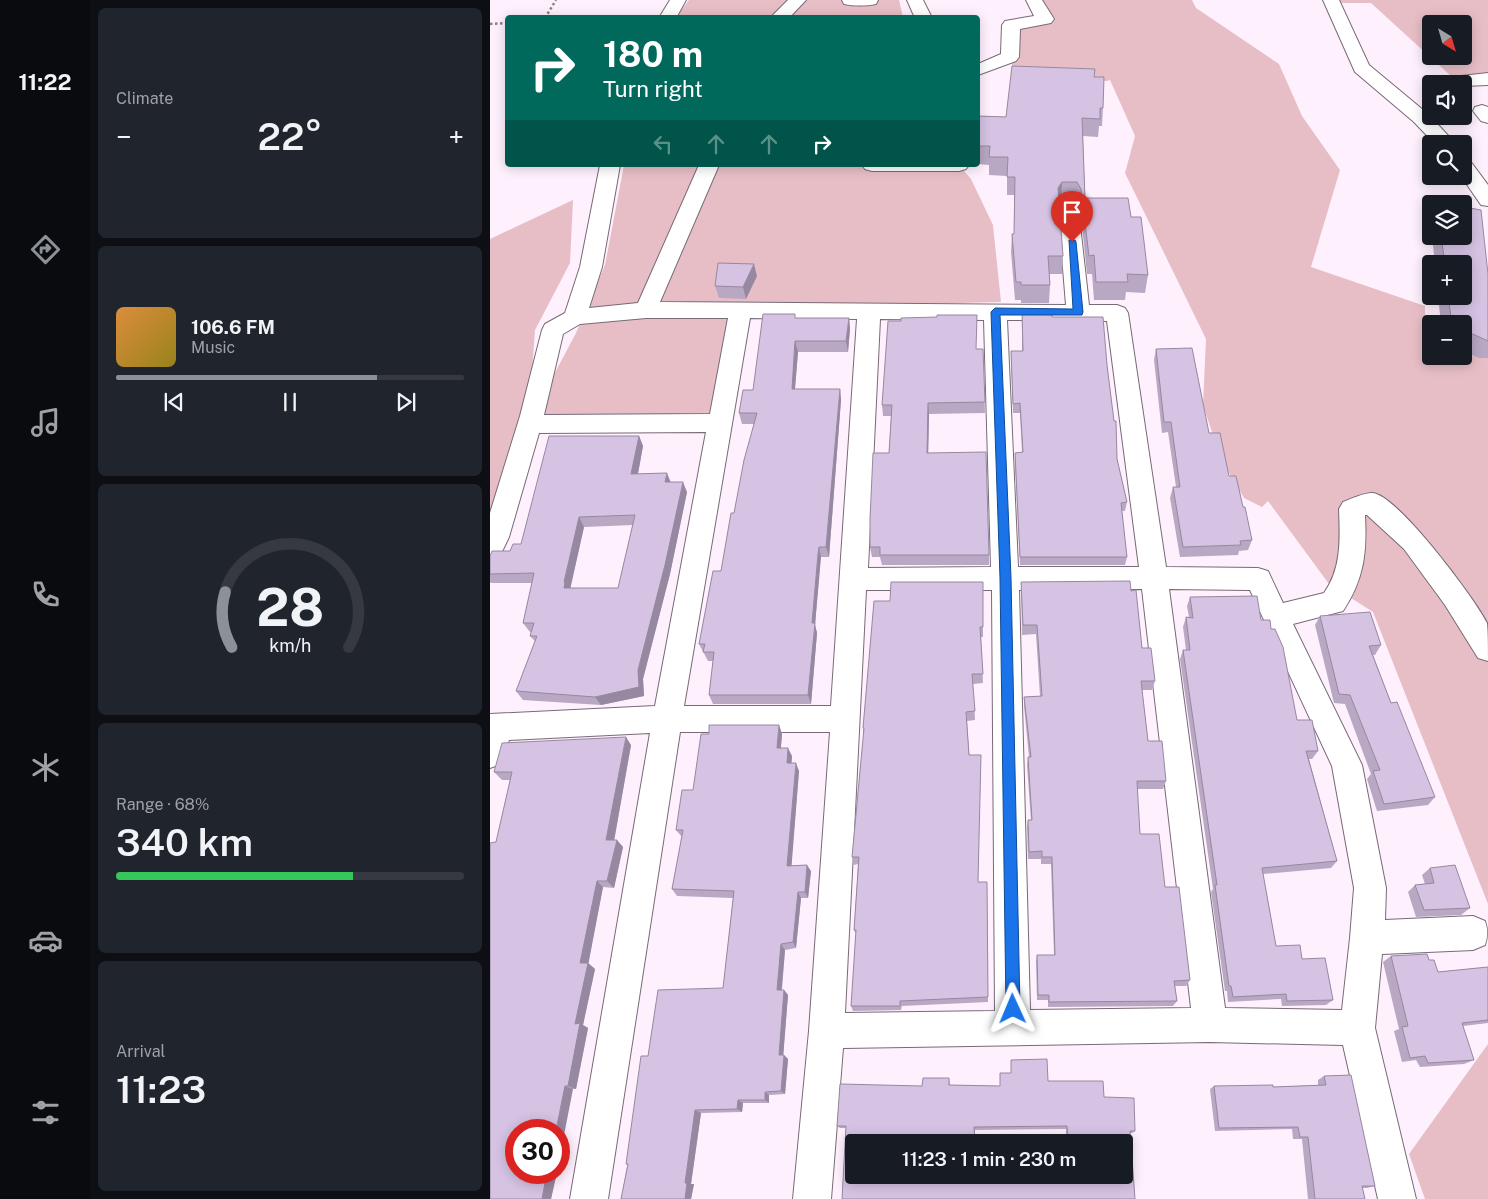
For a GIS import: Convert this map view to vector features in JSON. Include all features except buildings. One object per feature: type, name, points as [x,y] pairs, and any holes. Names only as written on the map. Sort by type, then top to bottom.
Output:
[{"type":"street","points":[[669,15],[678,0]]},
{"type":"street","points":[[781,15],[798,0]]},
{"type":"street","points":[[850,0],[870,0]]},
{"type":"street","points":[[915,0],[922,15]]},
{"type":"street","points":[[980,69],[1010,57],[1011,25],[1045,19],[1034,0]]},
{"type":"street","points":[[1331,0],[1361,68],[1421,118],[1437,135]]},
{"type":"street","points":[[1472,80],[1488,79]]},
{"type":"street","points":[[575,317],[591,267],[610,167]]},
{"type":"street","points":[[646,310],[708,167]]},
{"type":"street","points":[[1472,177],[1488,200]]},
{"type":"street","points":[[1068,208],[1078,312]]},
{"type":"street","points":[[490,550],[496,537],[530,424],[553,330],[575,317],[646,310],[1117,313],[1154,578],[1210,1025]]},
{"type":"street","points":[[589,1199],[667,719],[740,312]]},
{"type":"street","points":[[812,1199],[827,1031],[869,312]]},
{"type":"street","points":[[995,312],[1005,578],[1013,1028]]},
{"type":"street","points":[[530,424],[721,423]]},
{"type":"street","points":[[1276,616],[1333,602],[1348,579],[1352,560],[1352,509],[1372,503],[1413,541],[1455,597],[1488,649]]},
{"type":"street","points":[[854,579],[1258,579],[1347,765],[1370,888],[1367,938],[1357,1028],[1397,1199]]},
{"type":"street","points":[[493,736],[667,719],[844,720]]},
{"type":"street","points":[[1367,938],[1473,933]]},
{"type":"street","points":[[827,1031],[1210,1025],[1357,1028]]},
{"type":"path","points":[[547,15],[556,0]]},
{"type":"path","points":[[490,24],[505,23]]},
{"type":"shaded area","points":[[689,0],[899,0],[903,15],[677,15]]},
{"type":"shaded area","points":[[1039,0],[1192,0],[1196,8],[1279,64],[1302,116],[1340,170],[1311,267],[1425,306],[1425,315],[1422,315],[1422,365],[1472,365],[1472,353],[1488,358],[1488,904],[1373,612],[1329,584],[1268,501],[1262,507],[1244,498],[1221,459],[1203,405],[1206,339],[1125,173],[1135,136],[1110,80],[1013,78],[1012,64],[1021,26],[1051,20]]},
{"type":"shaded area","points":[[1331,0],[1488,0],[1488,74],[1450,75],[1439,65],[1472,65],[1472,15],[1422,15],[1422,50],[1371,3],[1332,3]]},
{"type":"shaded area","points":[[624,167],[961,167],[971,179],[993,225],[1001,302],[832,306],[741,312],[718,418],[532,416],[576,333],[605,265]]},
{"type":"shaded area","points":[[573,200],[570,263],[535,330],[528,428],[490,532],[490,239]]},
{"type":"shaded area","points":[[1488,1044],[1488,1199],[1425,1199],[1409,1154]]},
{"type":"route","points":[[1013,1009],[1005,578],[995,312],[1078,312],[1072,242]]}]
